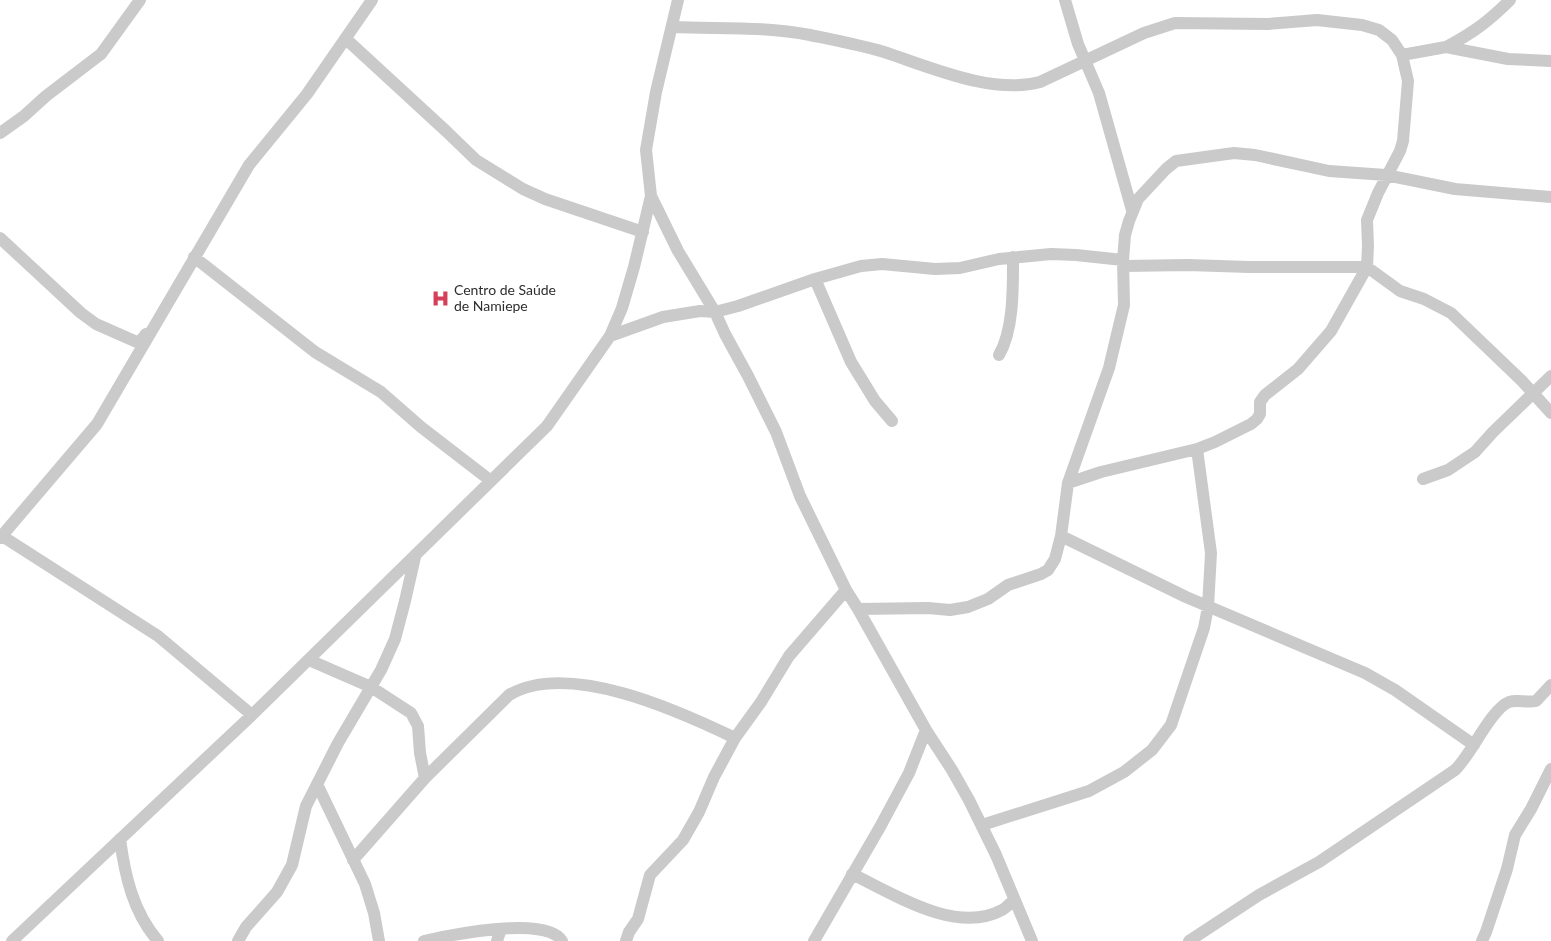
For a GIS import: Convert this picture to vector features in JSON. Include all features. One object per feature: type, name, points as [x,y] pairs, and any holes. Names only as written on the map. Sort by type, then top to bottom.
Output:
[{"type":"street","points":[[0,133],[101,54],[140,0]]},
{"type":"street","points":[[252,715],[158,636],[1,537],[97,424],[249,165],[307,94],[372,0]]},
{"type":"street","points":[[12,941],[252,715],[547,426],[610,336],[622,308],[651,196],[646,150],[656,92],[678,0]]},
{"type":"street","points":[[1065,0],[1078,44],[1099,93],[1110,127],[1132,210]]},
{"type":"street","points":[[1402,55],[1446,47],[1470,35],[1490,20],[1510,0]]},
{"type":"street","points":[[672,27],[772,30],[809,35],[882,52],[957,76],[1015,85],[1040,82],[1144,32],[1175,23],[1268,24],[1317,20],[1362,25],[1379,30],[1392,40],[1402,55],[1408,80],[1403,141],[1367,220],[1367,267],[1331,331],[1298,369],[1264,395],[1260,402],[1260,414],[1251,424],[1197,449],[1102,472],[1068,483]]},
{"type":"street","points":[[346,39],[476,160],[523,189],[546,199],[643,232]]},
{"type":"street","points":[[1446,47],[1508,59],[1551,61]]},
{"type":"street","points":[[858,609],[928,608],[950,610],[978,604],[1008,585],[1048,570],[1055,559],[1061,536],[1068,483],[1109,368],[1124,304],[1126,235],[1132,210],[1138,199],[1153,182],[1176,161],[1234,153],[1256,155],[1329,171],[1386,175],[1455,189],[1551,197]]},
{"type":"street","points":[[651,196],[678,251],[715,312],[776,432],[800,496],[846,590],[926,730],[952,770],[982,826],[1032,941]]},
{"type":"street","points":[[2,242],[64,299],[96,324],[138,343],[156,322]]},
{"type":"street","points":[[610,336],[663,317],[700,311],[715,312],[758,300],[815,279],[861,266],[882,264],[935,269],[960,268],[1013,257],[1051,254],[1076,255],[1124,263],[1249,267],[1367,267],[1400,292],[1424,299],[1451,313],[1522,381],[1551,412]]},
{"type":"street","points":[[194,257],[315,352],[381,392],[421,427],[491,481]]},
{"type":"street","points":[[999,355],[1006,343],[1009,328],[1013,257]]},
{"type":"street","points":[[815,279],[851,362],[875,401],[892,421]]},
{"type":"street","points":[[1423,479],[1448,470],[1475,452],[1551,376]]},
{"type":"street","points":[[982,826],[1090,790],[1124,772],[1152,750],[1172,725],[1204,628],[1208,607],[1211,553],[1197,449]]},
{"type":"street","points":[[1061,536],[1208,607],[1365,673],[1394,690],[1474,745]]},
{"type":"street","points":[[238,941],[252,920],[277,892],[292,865],[306,806],[338,743],[381,670],[395,639],[415,557]]},
{"type":"street","points":[[630,938],[638,919],[650,875],[689,831],[735,738],[761,702],[789,656],[846,590]]},
{"type":"street","points":[[309,660],[371,687],[416,718],[425,778]]},
{"type":"street","points":[[353,860],[425,778],[510,695],[524,687],[543,683],[602,689],[632,696],[674,710],[735,738]]},
{"type":"street","points":[[1189,941],[1259,895],[1319,862],[1456,770],[1463,763],[1489,721],[1506,704],[1536,700],[1551,685]]},
{"type":"street","points":[[814,941],[908,773],[926,730]]},
{"type":"street","points":[[1482,941],[1507,869],[1515,835],[1531,809],[1551,769]]},
{"type":"street","points":[[317,784],[366,884],[379,941]]},
{"type":"street","points":[[120,839],[126,875],[138,911],[146,926],[158,941]]},
{"type":"street","points":[[852,874],[930,911],[951,917],[969,918],[986,915],[1002,910],[1014,900]]},
{"type":"street","points":[[424,941],[479,931],[499,935],[526,928],[555,933],[562,941]]},
{"type":"place","name":"Centro de Saúde de Namiepe","points":[[440,298]]}]
